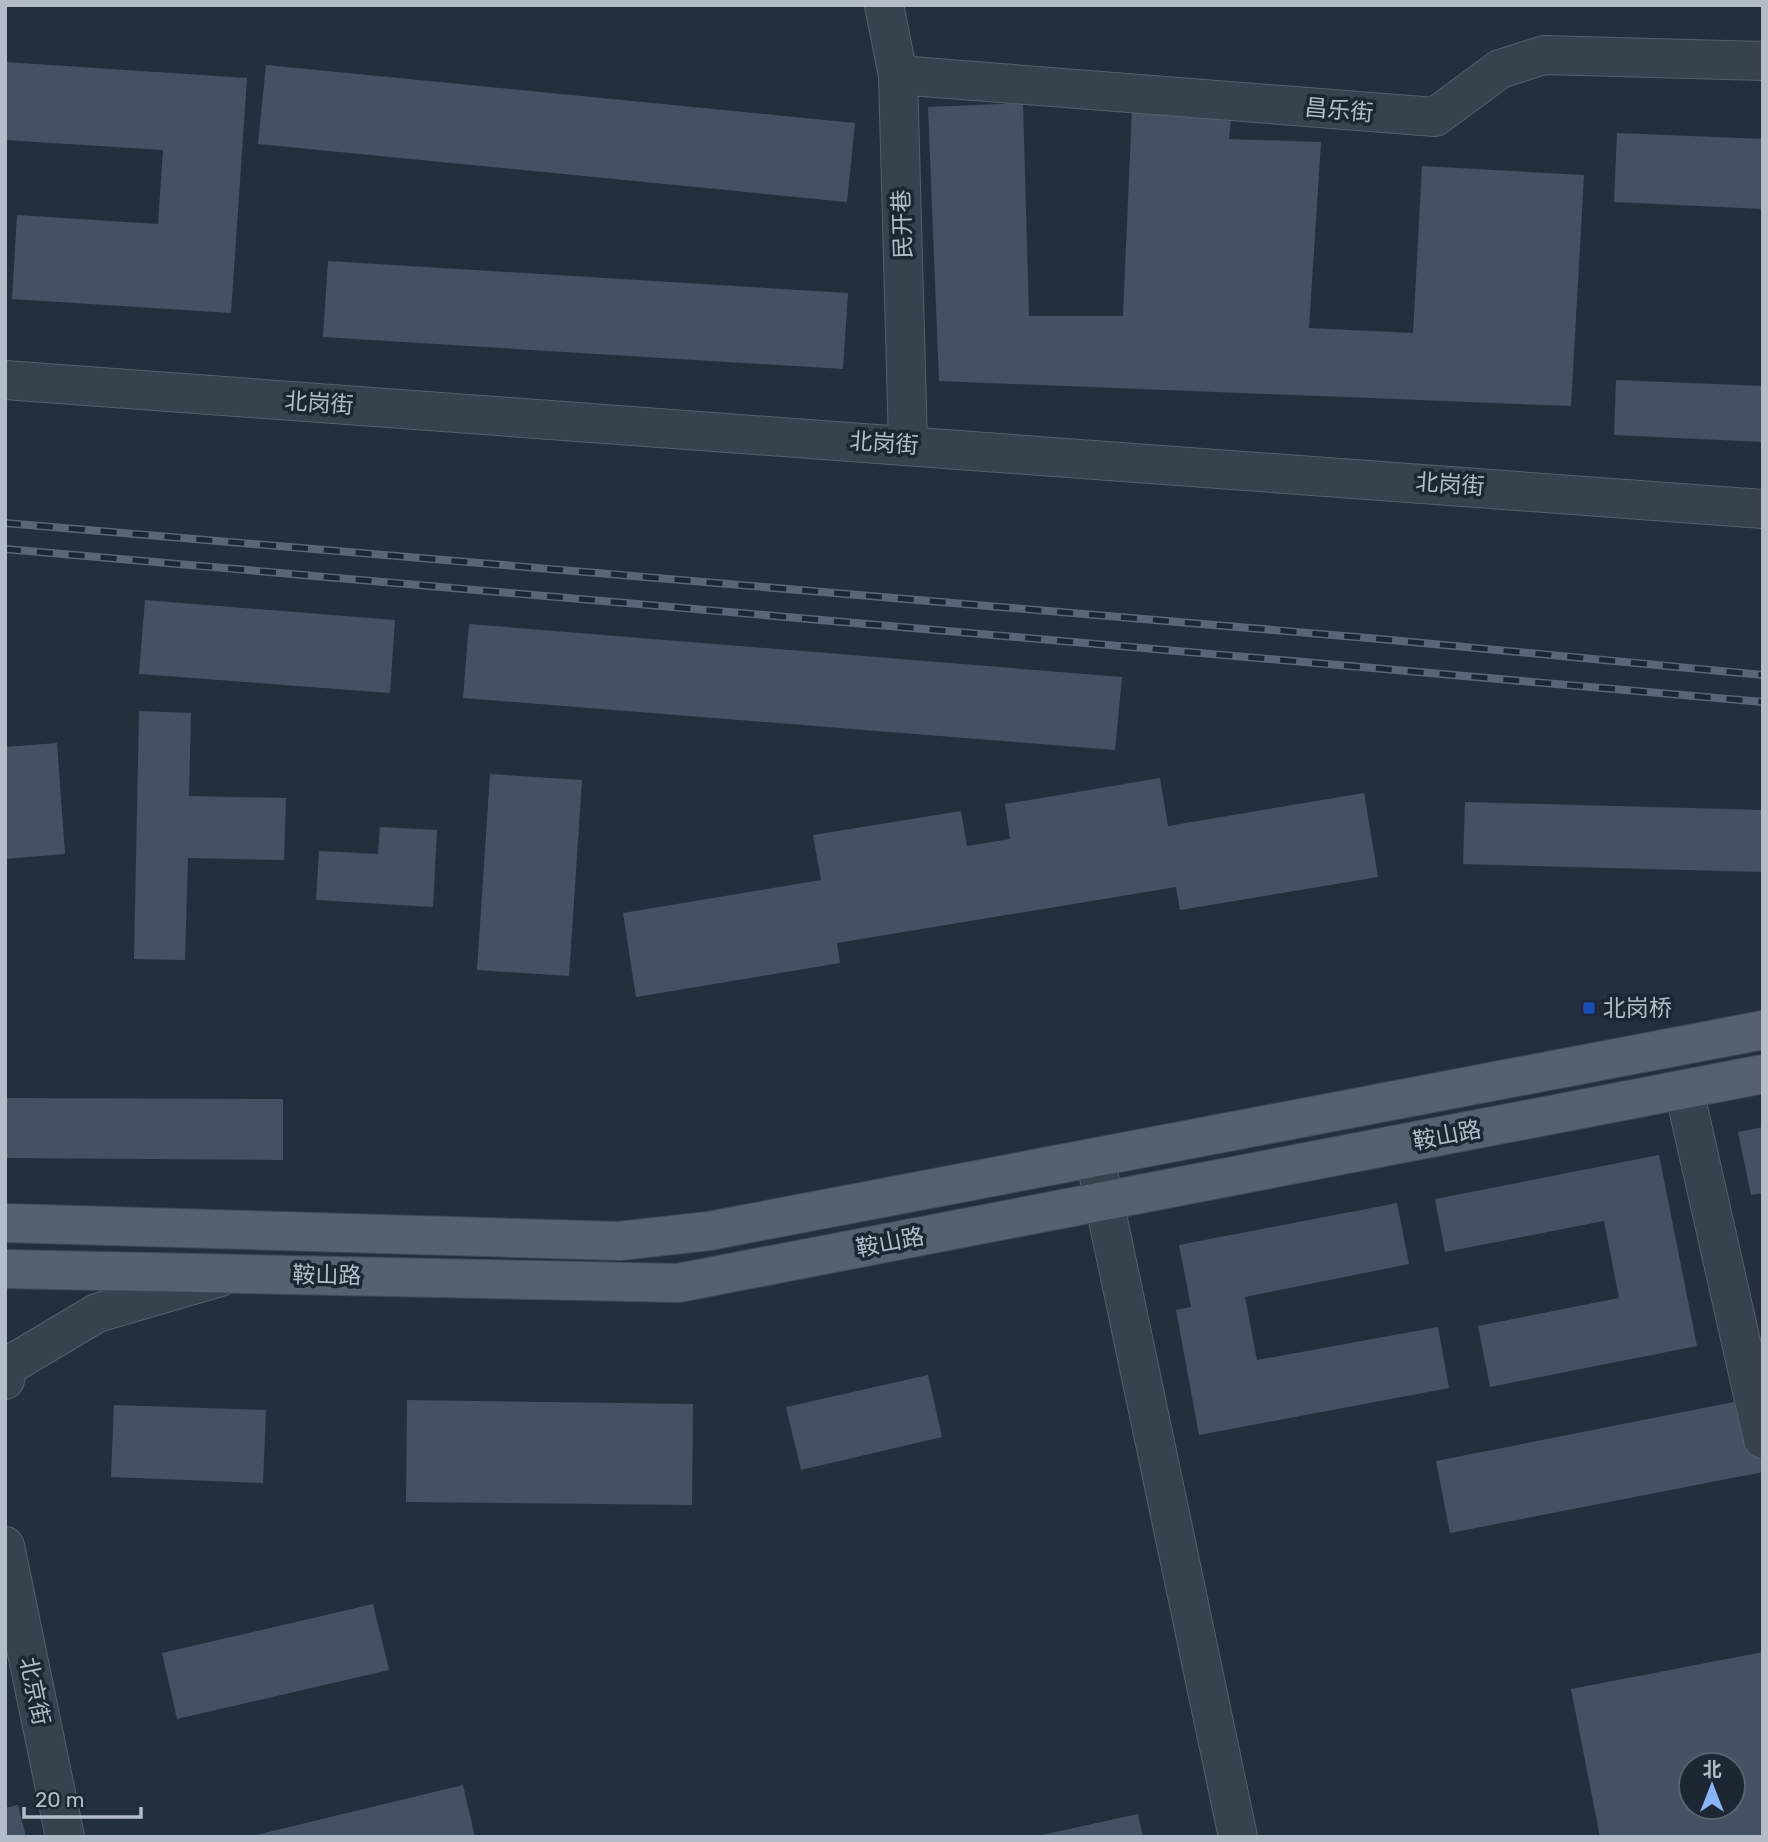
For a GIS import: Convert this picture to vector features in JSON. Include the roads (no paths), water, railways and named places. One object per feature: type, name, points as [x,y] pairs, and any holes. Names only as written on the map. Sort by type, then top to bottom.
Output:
[{"type":"main road","name":"鞍山路","points":[[5,1223],[619,1241],[709,1231],[1763,1030]]},
{"type":"main road","name":"鞍山路","points":[[5,1269],[678,1283],[1763,1074]]},
{"type":"street","name":"民开巷","points":[[884,5],[898,75],[908,444]]},
{"type":"street","name":"昌乐街","points":[[898,75],[1435,117],[1500,69],[1544,55],[1763,61]]},
{"type":"street","name":"北岗街","points":[[5,380],[908,444],[1763,509]]},
{"type":"street","points":[[1684,1090],[1763,1438]]},
{"type":"street","points":[[1095,1158],[1238,1837]]},
{"type":"street","points":[[5,1380],[8,1366],[97,1313],[232,1273]]},
{"type":"street","name":"北京街","points":[[5,1546],[65,1837]]},
{"type":"railway","points":[[5,523],[1380,639],[1763,675]]},
{"type":"railway","points":[[5,549],[1763,702]]},
{"type":"place","name":"北岗桥","points":[[1589,1008]]}]
